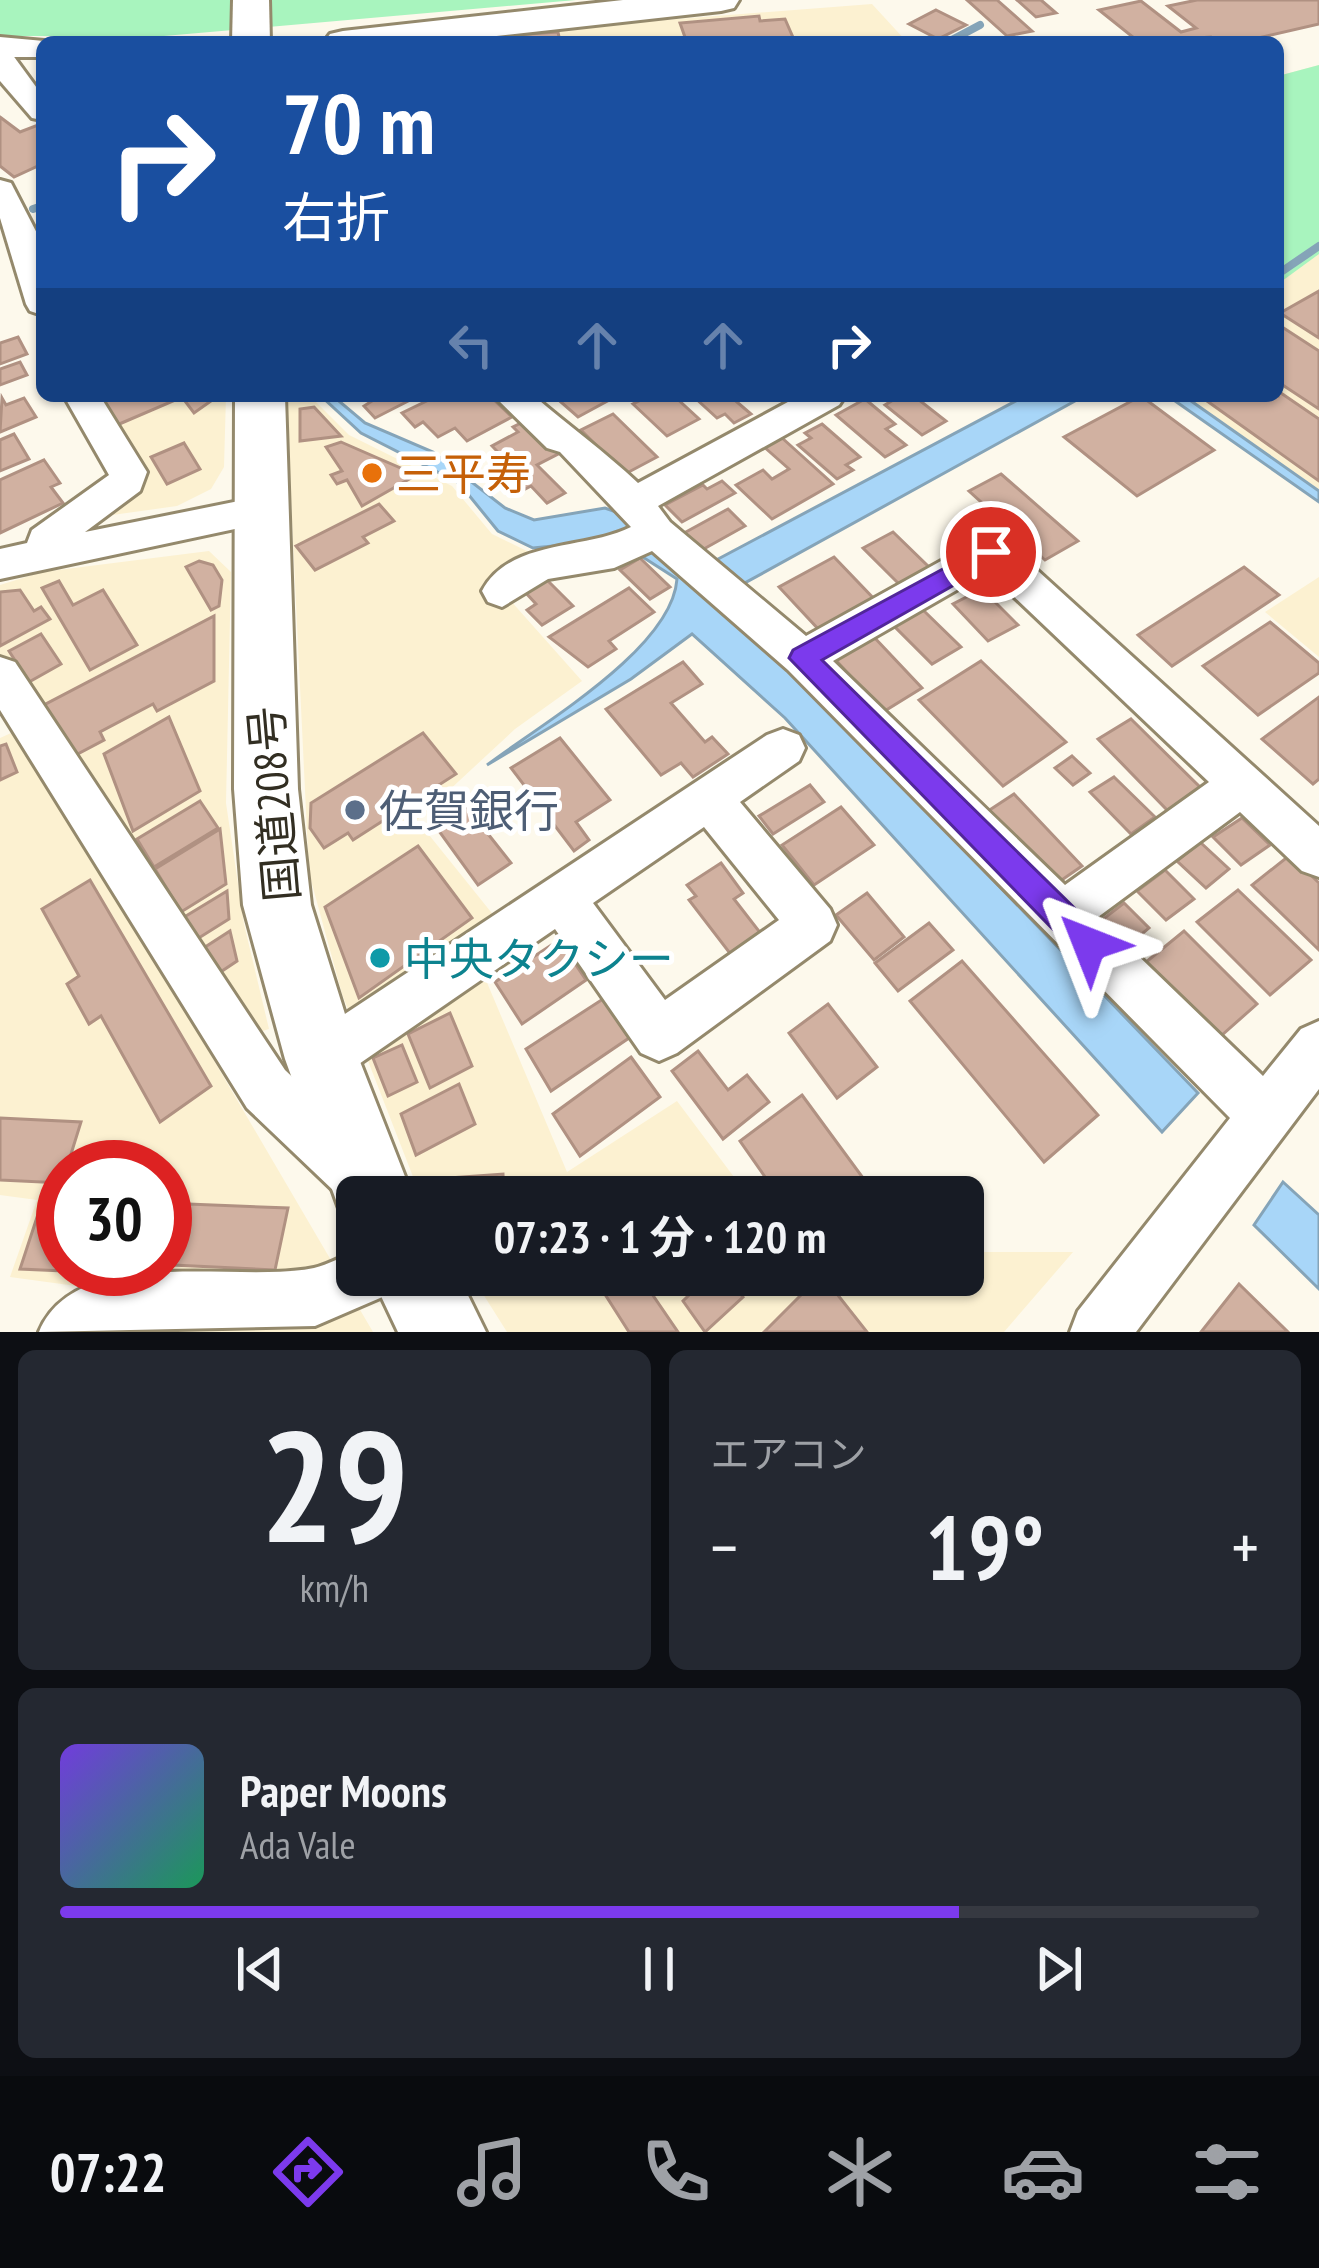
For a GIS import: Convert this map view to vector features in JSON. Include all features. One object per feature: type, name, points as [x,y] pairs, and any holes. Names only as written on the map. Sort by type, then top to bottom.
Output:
[{"type":"highway","points":[[251,0],[251,36]]},
{"type":"highway","points":[[397,36],[721,0]]},
{"type":"highway","name":"国道208号","points":[[260,402],[266,789],[277,905],[322,1059],[365,1176]]},
{"type":"highway","points":[[424,1296],[444,1332]]},
{"type":"main road","points":[[1,56],[36,48]]},
{"type":"street","points":[[36,58],[1,56],[8,73],[36,105]]},
{"type":"street","points":[[0,189],[24,234],[36,281]]},
{"type":"street","points":[[47,552],[46,540],[56,528],[127,481],[128,472],[86,402]]},
{"type":"street","points":[[519,402],[560,439],[572,441],[698,568],[802,658],[1264,1115]]},
{"type":"street","points":[[502,591],[538,566],[614,554],[645,517],[818,402]]},
{"type":"street","points":[[0,564],[259,511]]},
{"type":"street","points":[[802,658],[991,552],[1319,856]]},
{"type":"street","points":[[0,674],[14,723],[266,1089],[355,1176]]},
{"type":"street","points":[[322,1059],[783,748]]},
{"type":"street","points":[[1060,916],[1242,784]]},
{"type":"street","points":[[560,896],[659,1036],[813,925],[708,798]]},
{"type":"street","points":[[1099,1332],[1319,1047]]},
{"type":"street","points":[[68,1332],[112,1305],[315,1297],[336,1288]]},
{"type":"shaded area","points":[[872,4],[901,36],[489,36]]},
{"type":"shaded area","points":[[1319,65],[1319,499],[1183,402],[1284,402],[1284,74]]},
{"type":"shaded area","points":[[100,402],[226,402],[224,467],[211,489],[177,506],[98,517],[148,477]]},
{"type":"shaded area","points":[[286,402],[316,402],[349,435],[452,486],[492,534],[529,552],[494,582],[582,681],[515,729],[417,820],[499,922],[469,940],[567,1172],[677,1101],[733,1176],[413,1176],[342,994],[309,873]]},
{"type":"shaded area","points":[[209,551],[231,572],[226,803],[244,924],[269,1029],[244,1037],[0,664],[0,585],[42,572]]},
{"type":"shaded area","points":[[1319,577],[1319,657],[1265,612]]},
{"type":"shaded area","points":[[20,729],[336,1269],[336,1296],[352,1296],[373,1332],[76,1332],[108,1296],[192,1296],[192,1140],[36,1140],[36,1200],[0,1195],[0,738]]},
{"type":"shaded area","points":[[36,1203],[36,1281],[10,1277]]},
{"type":"shaded area","points":[[984,1252],[1073,1252],[1004,1332],[507,1332],[484,1296],[984,1296]]},
{"type":"green space","points":[[0,0],[576,0],[164,36],[0,36]]},
{"type":"green space","points":[[1319,65],[1319,254],[1284,280],[1284,74]]},
{"type":"water","points":[[327,402],[340,402],[365,423],[433,452],[505,508],[534,520],[605,508],[619,513],[688,575],[1014,402],[1073,402],[743,584],[778,656],[1198,1093],[1162,1132],[785,718],[692,634],[631,679],[487,765],[570,707],[629,658],[670,605],[677,579],[627,547],[533,548],[498,531],[459,483],[361,433]]},
{"type":"water","points":[[1177,402],[1193,402],[1319,491],[1319,502]]},
{"type":"water","points":[[1283,1182],[1319,1215],[1319,1289],[1254,1225]]},
{"type":"building","points":[[967,0],[997,0],[1032,31],[1007,36]]},
{"type":"building","points":[[1017,0],[1041,0],[1056,13],[1036,17]]},
{"type":"building","points":[[1197,0],[1319,0],[1319,24],[1267,36],[1132,36],[1099,10],[1141,1],[1181,32],[1196,28],[1168,6]]},
{"type":"building","points":[[936,10],[966,25],[944,36],[932,36],[909,24]]},
{"type":"building","points":[[759,16],[760,21],[785,19],[792,36],[685,36],[680,23]]},
{"type":"building","points":[[558,32],[559,36],[513,36]]},
{"type":"building","points":[[0,117],[20,132],[36,126],[36,167],[14,177],[0,166]]},
{"type":"building","points":[[1319,291],[1319,338],[1284,316],[1284,311]]},
{"type":"building","points":[[1284,328],[1319,351],[1319,409],[1284,386]]},
{"type":"building","points":[[18,337],[27,354],[0,364],[0,343]]},
{"type":"building","points":[[20,362],[27,375],[0,385],[0,369]]},
{"type":"building","points":[[1284,395],[1319,419],[1319,481],[1208,402],[1284,402]]},
{"type":"building","points":[[2,398],[6,405],[24,398],[36,417],[0,432]]},
{"type":"building","points":[[102,402],[170,402],[117,425]]},
{"type":"building","points":[[186,402],[210,402],[194,413]]},
{"type":"building","points":[[370,402],[406,402],[375,418],[364,406]]},
{"type":"building","points":[[425,402],[496,402],[512,417],[467,441],[455,428],[438,437],[423,422],[415,427],[402,413]]},
{"type":"building","points":[[561,402],[606,402],[578,417]]},
{"type":"building","points":[[681,402],[699,419],[667,436],[633,404]]},
{"type":"building","points":[[700,402],[737,402],[751,414],[734,423],[725,414],[717,418]]},
{"type":"building","points":[[869,402],[895,424],[886,429],[906,445],[885,457],[836,415]]},
{"type":"building","points":[[922,402],[946,421],[922,435],[885,405]]},
{"type":"building","points":[[1130,402],[1149,402],[1214,450],[1137,496],[1064,437]]},
{"type":"building","points":[[314,407],[341,436],[300,441],[300,409]]},
{"type":"building","points":[[613,414],[657,457],[625,474],[581,430]]},
{"type":"building","points":[[527,420],[560,453],[537,465],[565,493],[547,503],[531,486],[516,494],[505,483],[520,475],[492,446],[518,432],[513,427]]},
{"type":"building","points":[[822,424],[860,457],[846,465],[853,470],[837,479],[798,445],[811,438],[805,433]]},
{"type":"building","points":[[14,434],[29,459],[0,471],[0,440]]},
{"type":"building","points":[[781,437],[833,484],[772,519],[736,485],[763,470],[772,479],[789,469],[763,446]]},
{"type":"building","name":"三平寿","points":[[341,442],[405,470],[411,478],[362,506],[347,480],[337,484],[331,475],[342,471],[326,447]]},
{"type":"building","points":[[184,443],[200,469],[167,484],[151,457]]},
{"type":"building","points":[[44,460],[60,483],[51,487],[63,503],[0,533],[0,480]]},
{"type":"building","points":[[1001,474],[1078,541],[1045,560],[969,491]]},
{"type":"building","points":[[722,481],[735,493],[682,522],[665,505],[703,485],[707,489]]},
{"type":"building","points":[[379,504],[394,521],[363,537],[368,543],[315,570],[296,546]]},
{"type":"building","points":[[728,509],[745,526],[702,550],[684,533]]},
{"type":"building","points":[[893,532],[931,569],[901,586],[863,548]]},
{"type":"building","points":[[834,557],[877,602],[822,633],[779,587]]},
{"type":"building","points":[[640,558],[670,587],[650,599],[620,570]]},
{"type":"building","points":[[199,561],[213,565],[222,580],[219,606],[211,610],[186,567]]},
{"type":"building","points":[[1244,567],[1279,595],[1172,666],[1138,635]]},
{"type":"building","points":[[547,580],[573,606],[542,625],[527,610],[536,604],[526,593]]},
{"type":"building","points":[[59,581],[73,605],[103,590],[137,645],[90,670],[42,588]]},
{"type":"building","points":[[629,588],[654,612],[609,641],[616,649],[588,667],[549,637]]},
{"type":"building","points":[[982,589],[1018,625],[988,641],[953,604]]},
{"type":"building","points":[[20,590],[34,611],[41,607],[50,619],[0,646],[0,592]]},
{"type":"building","points":[[923,610],[961,647],[932,664],[894,626]]},
{"type":"building","points":[[214,616],[214,681],[157,711],[153,704],[100,732],[104,740],[72,757],[44,705]]},
{"type":"building","points":[[1270,622],[1319,663],[1319,673],[1258,715],[1203,666]]},
{"type":"building","points":[[41,634],[61,664],[29,682],[9,651]]},
{"type":"building","points":[[872,635],[922,688],[883,712],[833,657]]},
{"type":"building","points":[[981,661],[1066,742],[1003,786],[919,700]]},
{"type":"building","points":[[683,662],[702,684],[671,703],[705,742],[712,737],[728,754],[693,777],[681,763],[661,775],[606,709]]},
{"type":"building","points":[[1319,697],[1319,779],[1313,784],[1262,739]]},
{"type":"building","points":[[169,717],[200,791],[133,831],[104,754]]},
{"type":"building","points":[[1131,719],[1204,791],[1170,813],[1098,739]]},
{"type":"building","points":[[423,733],[456,774],[353,840],[348,833],[324,848],[310,828],[311,803]]},
{"type":"building","points":[[560,738],[610,800],[576,822],[589,840],[574,851],[511,768]]},
{"type":"building","points":[[6,744],[17,772],[0,780],[0,746]]},
{"type":"building","points":[[1072,756],[1090,773],[1073,785],[1055,768]]},
{"type":"building","points":[[1114,777],[1155,817],[1131,834],[1090,792]]},
{"type":"building","points":[[810,785],[824,802],[773,834],[759,816]]},
{"type":"building","points":[[1014,794],[1082,866],[1053,886],[985,813]]},
{"type":"building","points":[[478,800],[488,813],[477,820],[511,863],[478,885],[436,827]]},
{"type":"building","points":[[200,801],[218,828],[154,867],[137,839]]},
{"type":"building","points":[[841,807],[874,845],[814,885],[782,845]]},
{"type":"building","points":[[1242,818],[1270,845],[1241,865],[1213,837]]},
{"type":"building","points":[[220,829],[226,884],[181,912],[155,869]]},
{"type":"building","points":[[1200,842],[1229,869],[1206,888],[1177,861]]},
{"type":"building","name":"中央タクシー","points":[[418,846],[472,918],[359,998],[325,907]]},
{"type":"building","points":[[1290,855],[1319,883],[1319,950],[1252,885]]},
{"type":"building","points":[[721,863],[743,893],[734,899],[762,935],[732,956],[689,900],[696,896],[687,885]]},
{"type":"building","points":[[1165,870],[1194,899],[1166,920],[1137,891]]},
{"type":"building","points":[[90,880],[211,1086],[160,1122],[101,1016],[89,1024],[67,984],[79,976],[42,909]]},
{"type":"building","points":[[1238,890],[1311,960],[1270,995],[1197,922]]},
{"type":"building","points":[[227,891],[229,919],[194,941],[181,919]]},
{"type":"building","points":[[867,893],[904,937],[874,960],[836,915]]},
{"type":"building","points":[[1124,903],[1149,928],[1124,949],[1098,923]]},
{"type":"building","points":[[929,923],[953,950],[898,991],[875,963]]},
{"type":"building","points":[[230,931],[237,961],[216,975],[202,949]]},
{"type":"building","points":[[1184,931],[1257,1004],[1213,1043],[1140,967]]},
{"type":"building","points":[[559,940],[586,980],[522,1024],[495,982]]},
{"type":"building","points":[[962,961],[1098,1115],[1044,1162],[910,1001]]},
{"type":"building","points":[[603,999],[629,1038],[551,1091],[526,1049]]},
{"type":"building","points":[[828,1004],[877,1067],[837,1098],[789,1033]]},
{"type":"building","points":[[450,1013],[472,1066],[430,1088],[408,1034]]},
{"type":"building","points":[[402,1045],[417,1082],[388,1096],[373,1058]]},
{"type":"building","points":[[698,1051],[728,1090],[747,1075],[769,1102],[723,1139],[672,1071]]},
{"type":"building","points":[[631,1057],[660,1097],[580,1156],[553,1114]]},
{"type":"building","points":[[459,1084],[475,1124],[416,1155],[401,1114]]},
{"type":"building","points":[[802,1095],[862,1176],[764,1176],[740,1141]]},
{"type":"building","points":[[0,1118],[81,1122],[75,1140],[36,1140],[36,1182],[0,1180]]},
{"type":"building","points":[[192,1204],[288,1208],[275,1270],[192,1266]]},
{"type":"building","points":[[36,1220],[36,1270],[20,1269]]},
{"type":"building","points":[[1239,1284],[1288,1332],[1201,1332]]},
{"type":"building","points":[[606,1296],[653,1296],[678,1332],[629,1332]]},
{"type":"building","points":[[688,1296],[743,1297],[705,1332],[683,1301]]},
{"type":"building","points":[[800,1296],[838,1296],[867,1332],[764,1332]]},
{"type":"waterway","points":[[959,36],[980,25]]},
{"type":"waterway","points":[[1284,270],[1319,246]]},
{"type":"place","name":"三平寿","points":[[372,473]]},
{"type":"place","name":"佐賀銀行","points":[[355,810]]},
{"type":"place","name":"中央タクシー","points":[[380,958]]},
{"type":"route","points":[[991,552],[802,658],[1089,944]]}]
